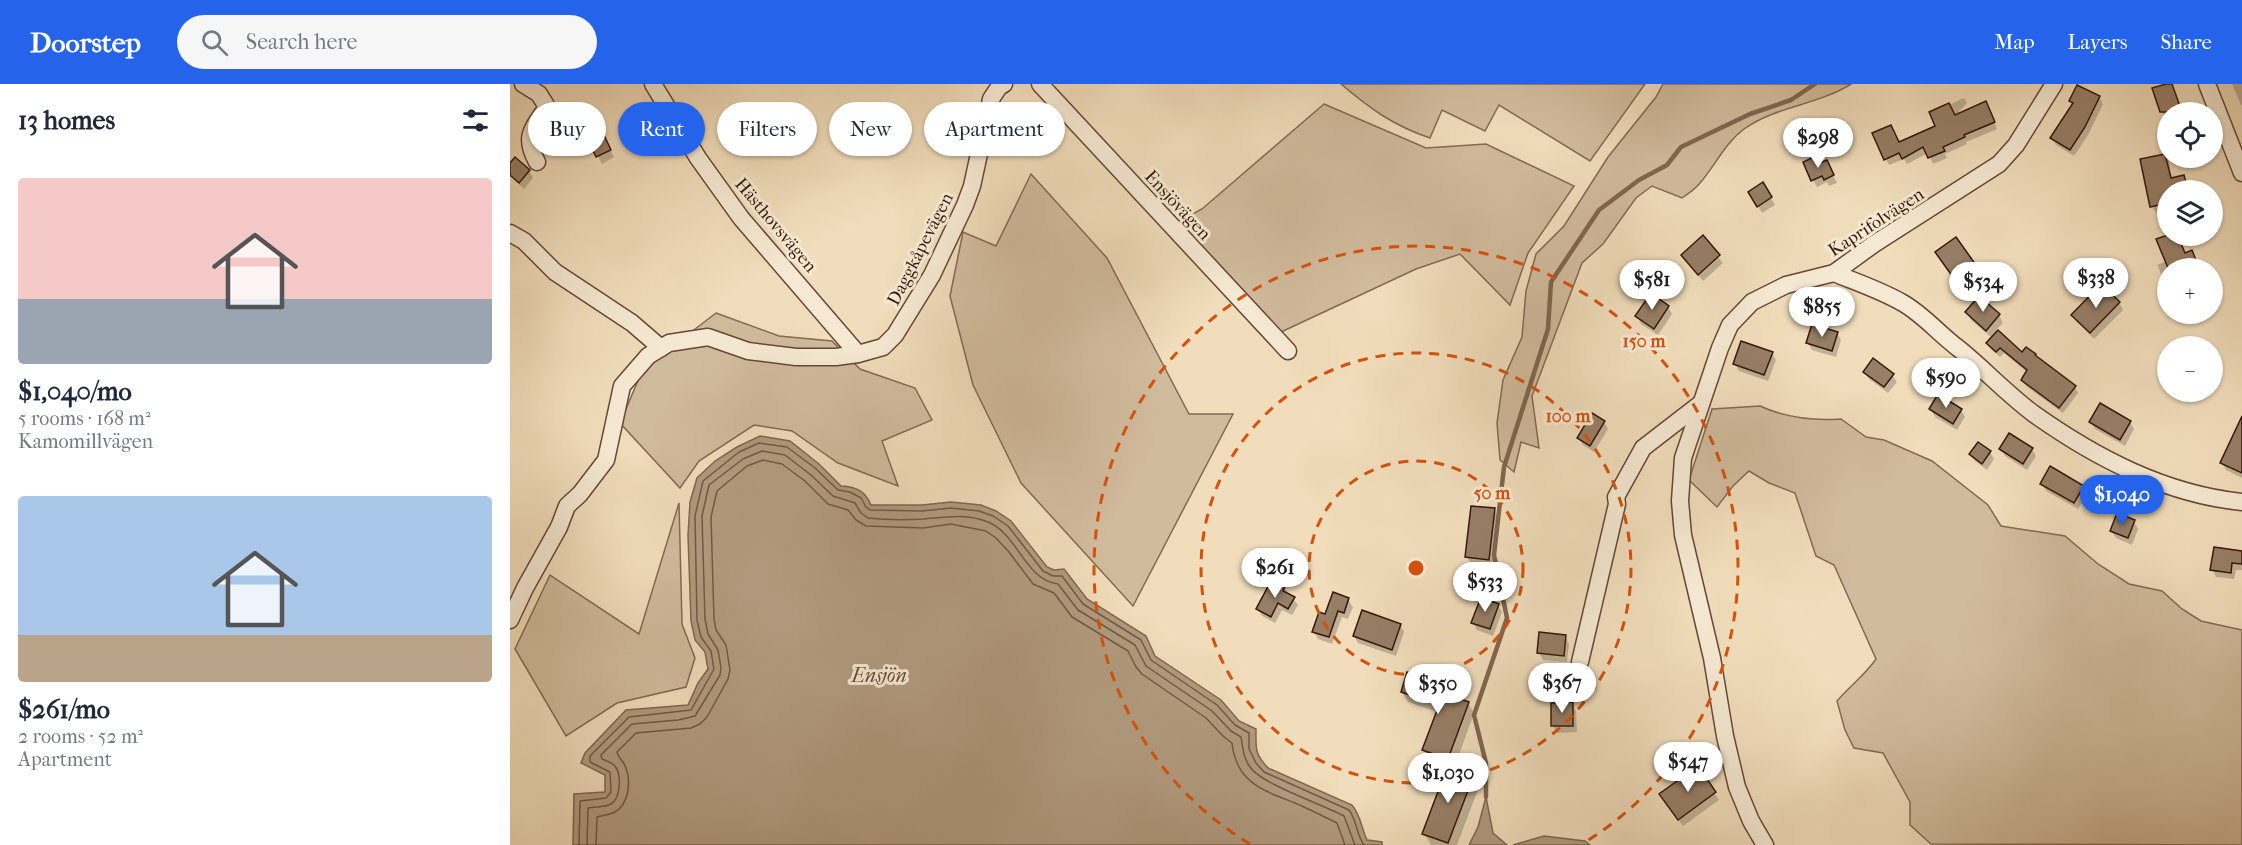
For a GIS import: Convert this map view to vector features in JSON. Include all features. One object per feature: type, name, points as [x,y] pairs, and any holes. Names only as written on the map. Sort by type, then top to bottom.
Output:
[{"type":"street","points":[[524,84],[539,94],[547,107],[529,136],[530,150],[537,162]]},
{"type":"street","name":"Hästhovsvägen","points":[[653,84],[698,158],[741,218],[858,354]]},
{"type":"street","name":"Daggkåpevägen","points":[[510,620],[559,527],[567,506],[580,494],[606,460],[622,387],[648,356],[669,343],[708,338],[748,351],[796,357],[836,357],[858,354],[883,346],[895,335],[932,274],[972,186],[992,99],[999,87],[1004,84]]},
{"type":"street","name":"Ensjövägen","points":[[1040,84],[1288,351]]},
{"type":"street","name":"Kaprifolvägen","points":[[1765,845],[1751,821],[1737,787],[1725,736],[1712,658],[1683,535],[1680,501],[1680,475],[1683,458],[1700,404],[1730,324],[1752,302],[1786,285],[1834,273],[1874,244],[1999,164],[2022,135],[2054,84]]},
{"type":"street","points":[[2207,84],[2242,172]]},
{"type":"street","points":[[510,233],[524,241],[555,272],[614,310],[647,334],[661,348]]},
{"type":"street","points":[[1834,273],[1903,302],[2033,413],[2119,466],[2148,480],[2174,488],[2242,502]]},
{"type":"street","points":[[1580,662],[1617,504],[1616,498],[1642,448],[1700,404]]},
{"type":"shaded area","points":[[1341,84],[1645,84],[1590,161],[1499,105],[1485,131],[1442,110],[1430,138],[1383,116]]},
{"type":"shaded area","points":[[1663,84],[1851,84],[1825,97],[1770,115],[1744,129],[1731,141],[1698,185],[1682,198],[1652,186],[1636,198],[1603,244],[1582,263],[1532,396],[1539,448],[1521,442],[1514,472],[1500,460],[1497,423],[1503,380],[1522,337],[1526,291],[1536,254],[1564,226],[1608,157],[1656,97]]},
{"type":"shaded area","points":[[1324,104],[1426,148],[1486,144],[1574,186],[1528,253],[1510,305],[1460,254],[1416,269],[1281,332],[1178,222],[1202,209]]},
{"type":"shaded area","points":[[1031,174],[1107,258],[1189,414],[1233,414],[1133,606],[1021,483],[973,385],[950,296],[963,232],[996,246]]},
{"type":"shaded area","points":[[716,313],[779,336],[832,341],[860,369],[915,388],[932,420],[882,441],[898,486],[838,463],[792,431],[754,425],[699,461],[680,488],[620,423],[643,369]]},
{"type":"shaded area","points":[[1760,406],[1799,418],[1841,419],[1866,437],[1884,440],[1932,461],[1988,505],[2001,526],[2065,536],[2098,564],[2129,584],[2162,591],[2182,609],[2201,621],[2242,630],[2242,845],[1931,844],[1910,825],[1910,802],[1883,753],[1854,748],[1845,730],[1837,701],[1876,659],[1834,565],[1816,556],[1795,493],[1769,483],[1749,471],[1733,486],[1717,507],[1689,480],[1712,409]]},
{"type":"shaded area","points":[[679,503],[682,624],[695,658],[686,687],[617,703],[566,736],[515,649],[550,575],[639,634]]},
{"type":"water","name":"Ensjön","points":[[760,436],[790,441],[819,464],[841,486],[852,487],[863,493],[871,505],[922,505],[951,502],[981,505],[996,511],[1011,521],[1047,567],[1054,570],[1064,569],[1087,599],[1146,636],[1155,656],[1221,700],[1239,721],[1256,729],[1257,750],[1268,768],[1352,805],[1367,840],[1382,842],[1382,845],[573,845],[574,794],[605,792],[605,775],[581,763],[585,753],[626,710],[688,705],[698,683],[708,669],[705,652],[695,640],[691,621],[688,535],[690,502],[697,478],[715,461]]},
{"type":"water","points":[[1486,797],[1493,833],[1507,845],[1469,845],[1478,827]]},
{"type":"water","points":[[1544,836],[1585,841],[1590,845],[1513,845]]},
{"type":"building","points":[[2172,84],[2178,102],[2157,103],[2152,88]]},
{"type":"building","points":[[2077,85],[2100,96],[2085,127],[2070,150],[2050,138],[2073,103],[2069,101]]},
{"type":"building","points":[[1986,101],[1995,122],[1964,135],[1965,137],[1943,147],[1945,151],[1928,158],[1923,147],[1902,159],[1899,153],[1884,160],[1872,133],[1891,125],[1899,142],[1935,126],[1929,112],[1949,103],[1955,115]]},
{"type":"building","points":[[606,139],[611,150],[606,152]]},
{"type":"building","points":[[1818,155],[1822,162],[1827,160],[1834,175],[1824,180],[1822,176],[1811,181],[1803,162]]},
{"type":"building","points":[[2157,156],[2157,168],[2168,168],[2171,178],[2184,175],[2185,180],[2157,180],[2157,205],[2150,207],[2140,159]]},
{"type":"building","points":[[515,157],[530,170],[519,183],[510,175],[510,163]]},
{"type":"building","points":[[1763,182],[1772,197],[1757,207],[1748,192]]},
{"type":"building","points":[[1703,235],[1720,255],[1698,275],[1681,255]]},
{"type":"building","points":[[1956,237],[1976,265],[1955,280],[1935,252]]},
{"type":"building","points":[[2159,246],[2182,246],[2185,253],[2192,250],[2195,258],[2164,258]]},
{"type":"building","points":[[2101,284],[2120,302],[2090,333],[2071,315]]},
{"type":"building","points":[[1651,293],[1669,306],[1654,329],[1635,316]]},
{"type":"building","points":[[1979,296],[2000,314],[1986,331],[1965,312]]},
{"type":"building","points":[[1812,324],[1838,332],[1832,351],[1806,343]]},
{"type":"building","points":[[1998,330],[2022,352],[2026,347],[2076,386],[2059,408],[2021,380],[2027,370],[2000,348],[1996,352],[1986,343]]},
{"type":"building","points":[[1741,341],[1773,352],[1764,375],[1733,364]]},
{"type":"building","points":[[1873,358],[1894,374],[1884,387],[1863,372]]},
{"type":"building","points":[[1938,394],[1962,409],[1953,424],[1929,409]]},
{"type":"building","points":[[2100,403],[2131,421],[2120,440],[2089,422]]},
{"type":"building","points":[[1592,413],[1605,421],[1590,446],[1577,438]]},
{"type":"building","points":[[2242,416],[2242,473],[2220,463]]},
{"type":"building","points":[[2009,433],[2033,448],[2023,464],[1999,449]]},
{"type":"building","points":[[1978,442],[1991,451],[1982,464],[1969,454]]},
{"type":"building","points":[[2050,466],[2084,486],[2074,503],[2040,484]]},
{"type":"building","points":[[1471,506],[1495,508],[1489,560],[1465,557]]},
{"type":"building","points":[[2117,513],[2135,520],[2128,538],[2110,531]]},
{"type":"building","points":[[2214,547],[2242,551],[2242,564],[2232,563],[2231,573],[2210,570]]},
{"type":"building","points":[[1272,579],[1285,586],[1283,591],[1295,597],[1288,609],[1278,603],[1271,617],[1256,609]]},
{"type":"building","points":[[1333,592],[1349,598],[1344,613],[1338,611],[1329,637],[1312,632],[1319,612],[1325,614]]},
{"type":"building","points":[[1481,597],[1499,604],[1490,629],[1471,623]]},
{"type":"building","points":[[1362,610],[1401,624],[1392,650],[1353,636]]},
{"type":"building","points":[[1539,632],[1566,635],[1564,656],[1537,653]]},
{"type":"building","points":[[1407,672],[1433,681],[1430,688],[1469,702],[1448,759],[1422,750],[1439,705],[1401,692]]},
{"type":"building","points":[[1573,702],[1573,726],[1551,726],[1551,703]]},
{"type":"building","points":[[1448,765],[1474,775],[1448,843],[1422,834]]},
{"type":"building","points":[[1698,766],[1716,792],[1678,820],[1659,794]]},
{"type":"waterway","points":[[1486,797],[1486,763],[1474,715],[1507,618],[1494,555],[1504,467],[1548,329],[1551,282],[1599,210],[1639,180],[1667,165],[1681,147],[1750,114],[1791,100],[1815,84]]}]
